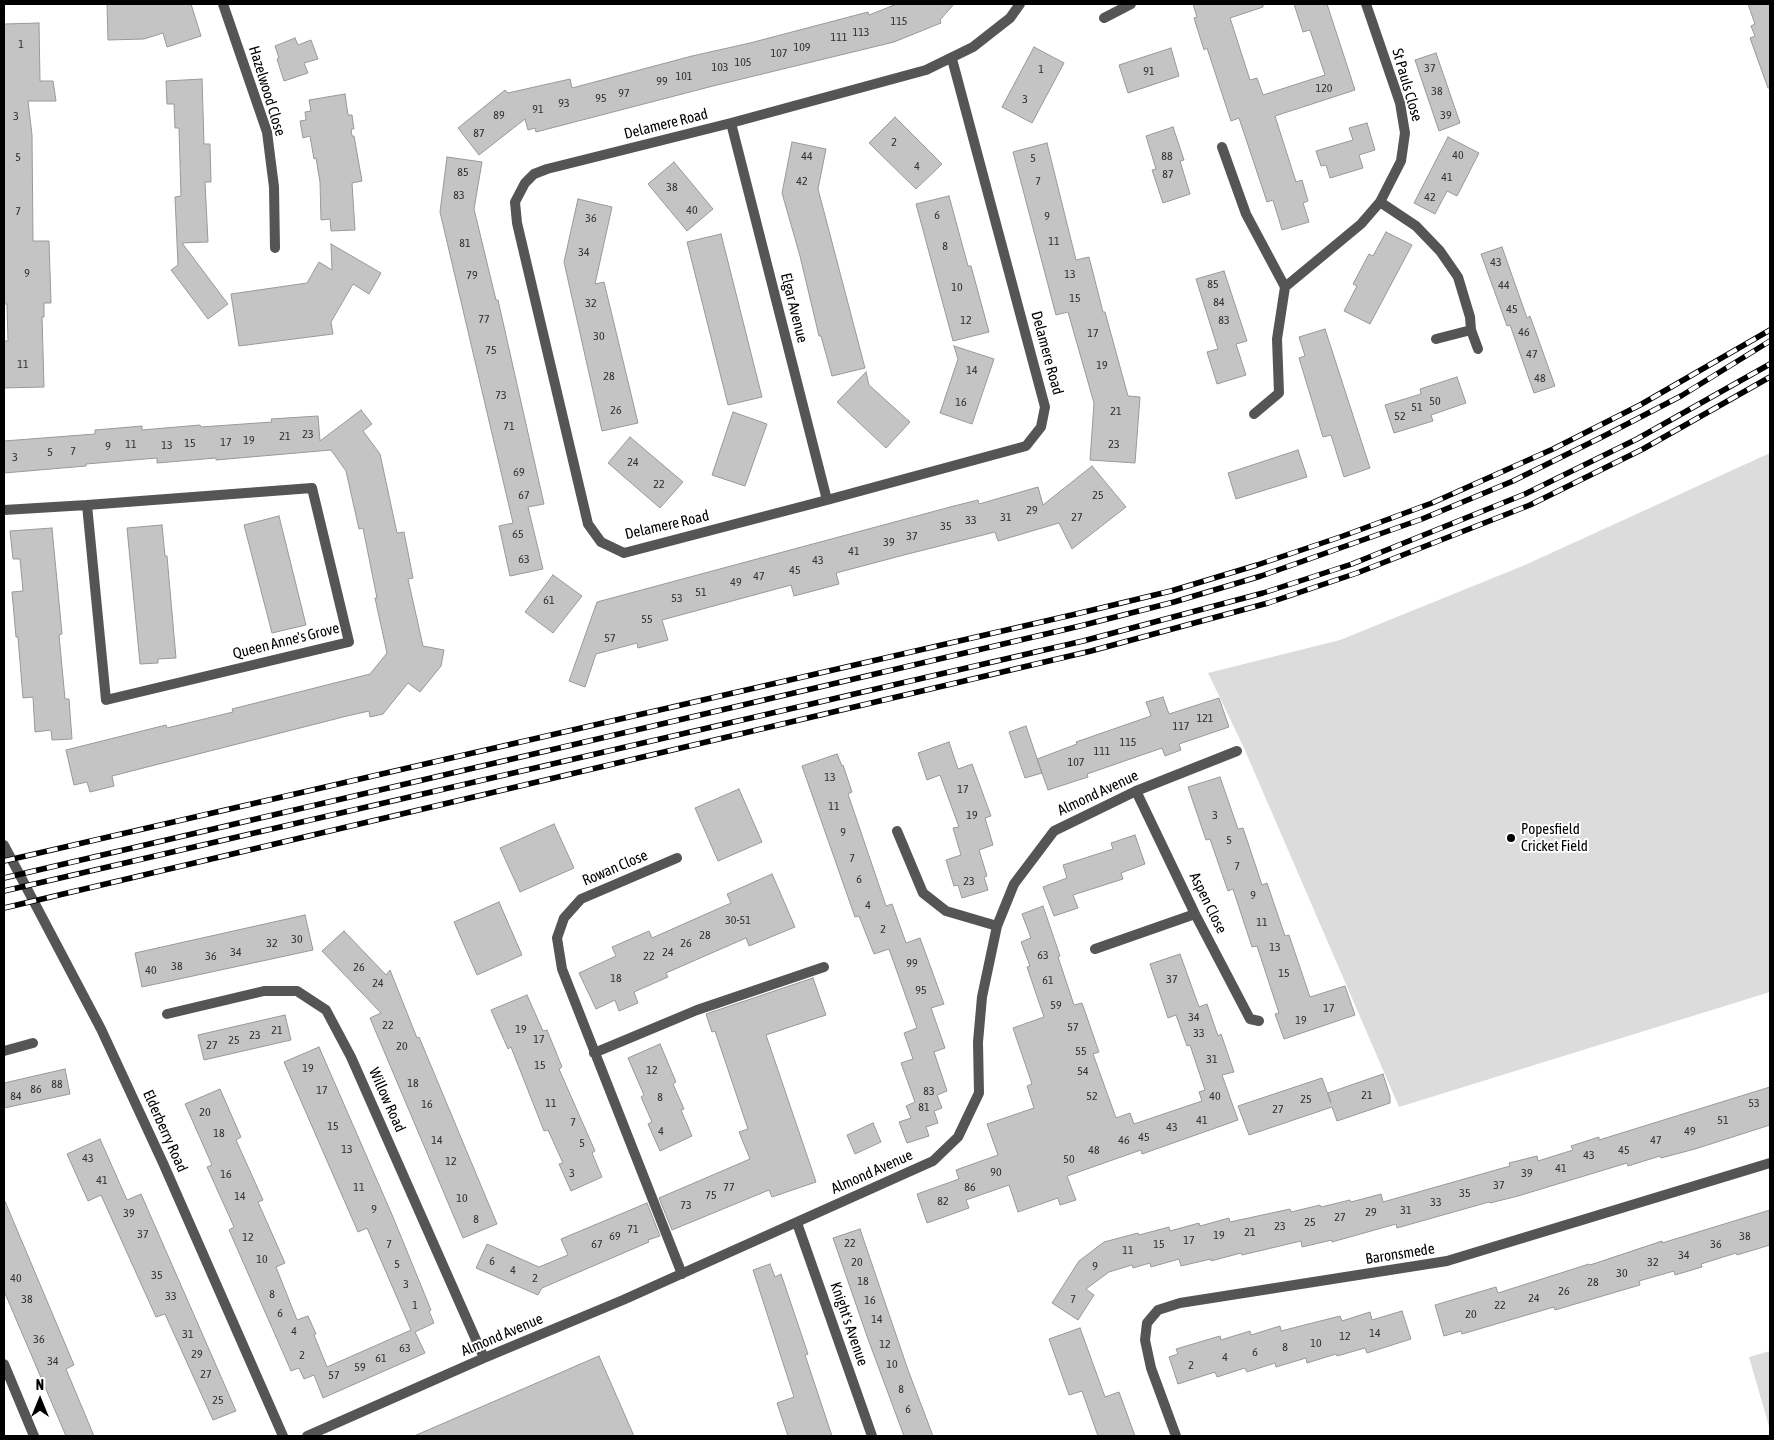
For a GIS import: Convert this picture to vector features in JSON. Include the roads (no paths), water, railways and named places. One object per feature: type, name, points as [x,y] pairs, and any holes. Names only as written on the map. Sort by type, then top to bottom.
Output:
[{"type":"street","name":"Hazelwood Close","points":[[223,4],[266,132],[274,186],[275,248]]},
{"type":"street","name":"Delamere Road","points":[[952,59],[1045,407],[1042,427],[1026,446],[624,553],[601,542],[588,524],[517,223],[515,202],[530,179],[534,174],[546,169],[731,123],[926,70],[952,59],[973,47],[1010,18],[1020,4]]},
{"type":"street","points":[[1104,18],[1131,4]]},
{"type":"street","name":"St Pauls Close","points":[[1284,287],[1361,224],[1380,202],[1401,161],[1405,133],[1400,103],[1366,4]]},
{"type":"street","name":"Elgar Avenue","points":[[731,123],[827,500]]},
{"type":"street","points":[[1222,147],[1246,214],[1284,287],[1277,339],[1279,393],[1254,414]]},
{"type":"street","points":[[1380,202],[1416,226],[1440,251],[1458,277],[1470,317],[1471,330],[1478,349]]},
{"type":"street","points":[[1436,339],[1471,330]]},
{"type":"street","name":"Queen Anne's Grove","points":[[4,510],[87,506],[312,488],[349,642],[106,700],[87,506]]},
{"type":"street","name":"Almond Avenue","points":[[307,1436],[682,1274],[933,1161],[958,1137],[979,1093],[978,1042],[982,997],[998,926],[1014,884],[1054,831],[1136,791],[1237,751]]},
{"type":"street","name":"Aspen Close","points":[[1136,791],[1195,914],[1250,1019],[1259,1021]]},
{"type":"street","points":[[897,831],[923,893],[946,911],[998,926]]},
{"type":"street","name":"Elderberry Road","points":[[4,845],[106,1038],[283,1436]]},
{"type":"street","name":"Rowan Close","points":[[677,858],[581,898],[564,918],[558,938],[562,969],[682,1274]]},
{"type":"street","points":[[1095,949],[1195,914]]},
{"type":"street","points":[[594,1053],[697,1010],[824,967]]},
{"type":"street","name":"Willow Road","points":[[167,1014],[264,991],[297,991],[326,1010],[351,1057],[484,1358]]},
{"type":"street","points":[[4,1051],[33,1043]]},
{"type":"street","name":"Baronsmede","points":[[1176,1436],[1151,1368],[1145,1340],[1147,1323],[1158,1310],[1180,1303],[1447,1261],[1770,1163]]},
{"type":"street","name":"Knight's Avenue","points":[[797,1223],[872,1436]]},
{"type":"street","points":[[4,1364],[34,1436]]},
{"type":"railway","points":[[4,861],[1171,591],[1257,565],[1432,503],[1553,449],[1640,405],[1770,330]]},
{"type":"railway","points":[[4,878],[1080,626],[1174,602],[1261,576],[1422,519],[1513,481],[1681,396],[1770,341]]},
{"type":"railway","points":[[4,891],[1083,641],[1263,593],[1352,564],[1525,494],[1637,439],[1770,364]]},
{"type":"railway","points":[[4,908],[1091,651],[1268,603],[1357,573],[1530,505],[1643,449],[1770,377]]},
{"type":"place","name":"Popesfield Cricket Field","points":[[1511,838]]}]
